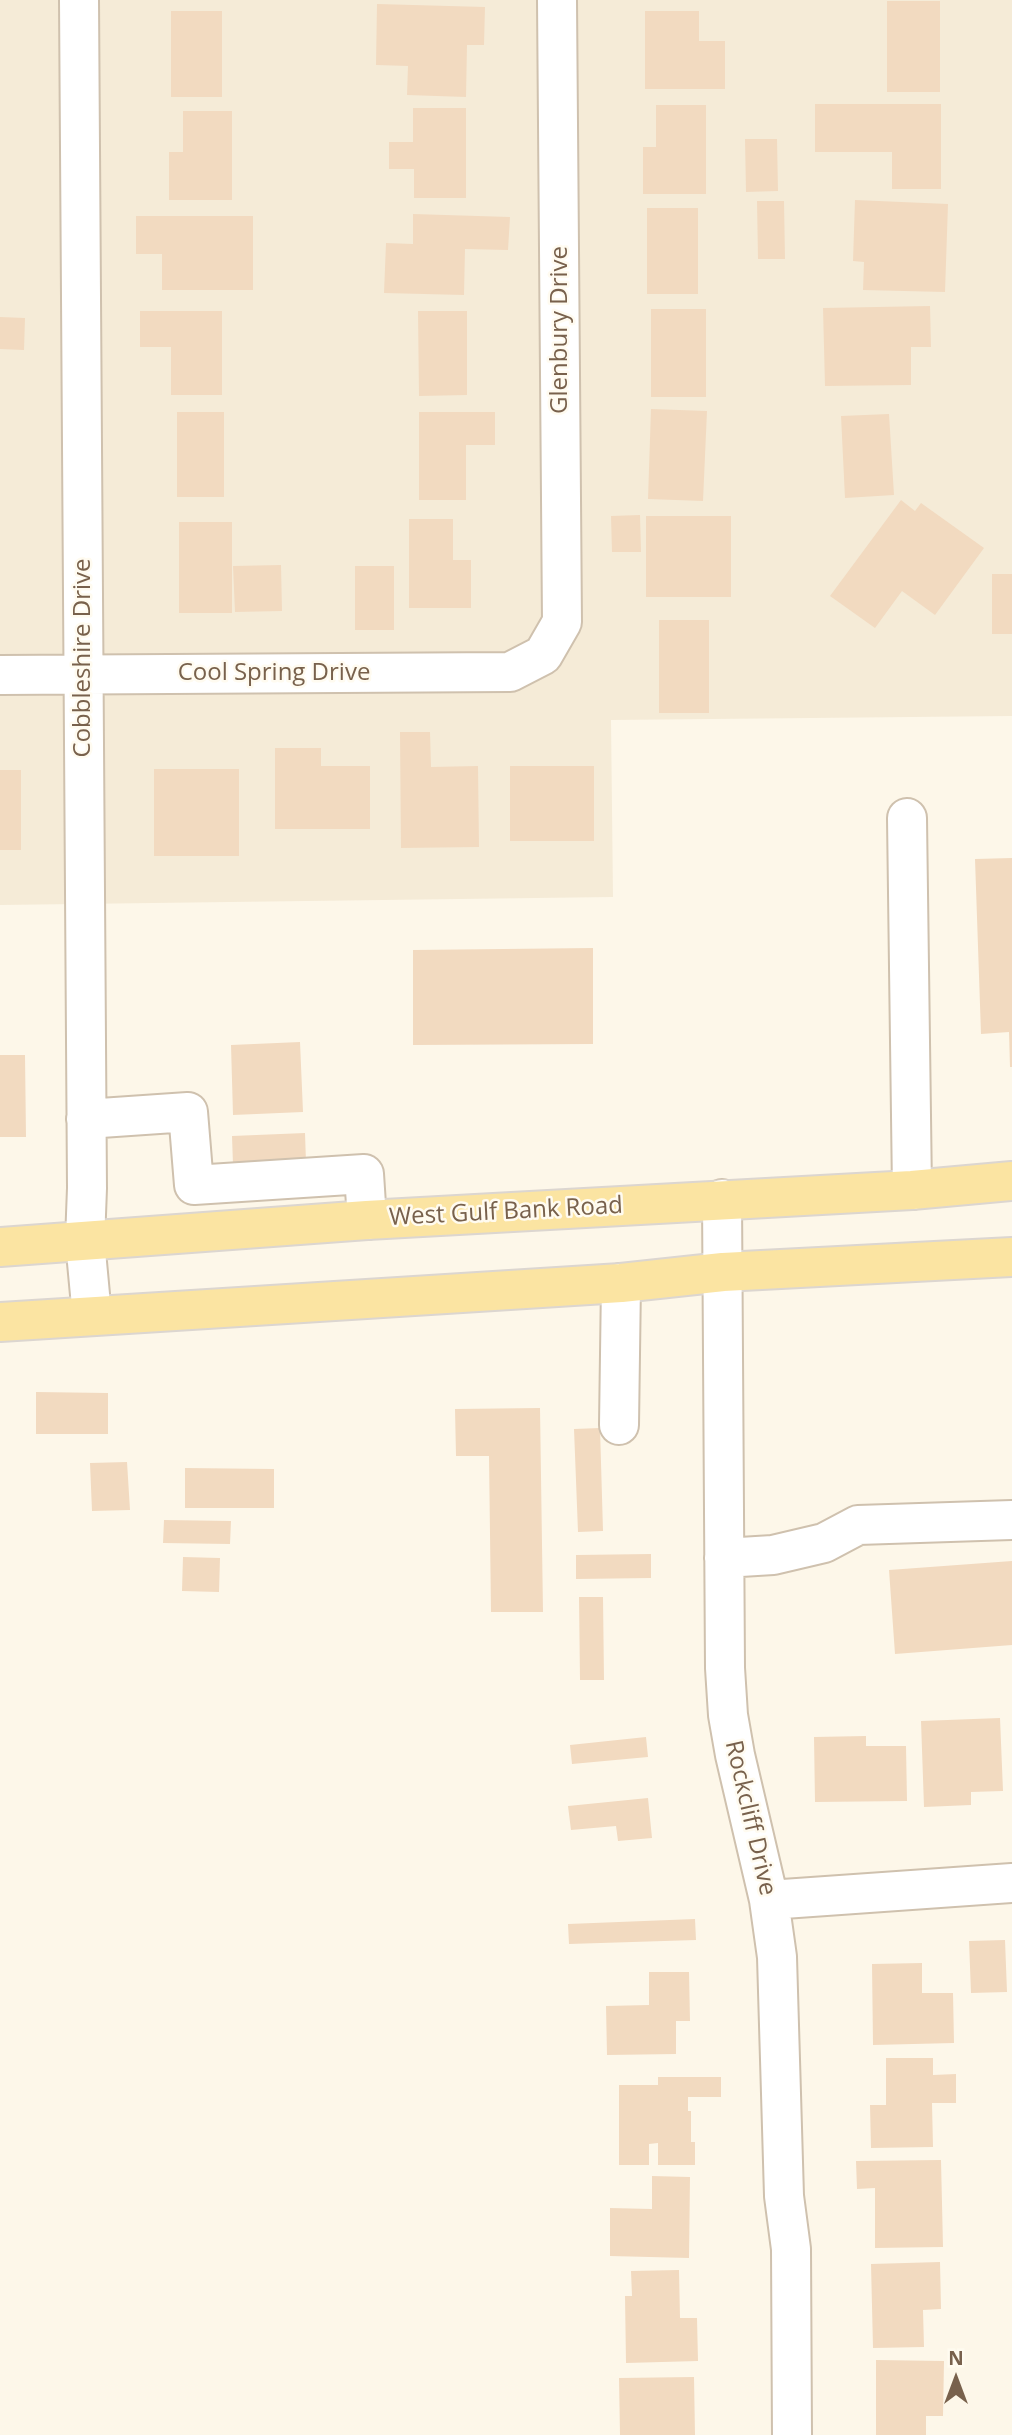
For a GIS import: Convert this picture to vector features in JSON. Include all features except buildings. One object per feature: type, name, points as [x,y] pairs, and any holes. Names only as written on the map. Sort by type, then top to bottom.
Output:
[{"type":"main road","name":"West Gulf Bank Road","points":[[0,1247],[367,1220],[912,1190],[1012,1181]]},
{"type":"main road","points":[[0,1322],[621,1283],[723,1272],[1012,1257]]},
{"type":"street","name":"Cobbleshire Drive","points":[[79,0],[85,1241],[92,1316]]},
{"type":"street","name":"Glenbury Drive","points":[[543,655],[562,622],[557,0]]},
{"type":"street","name":"Cool Spring Drive","points":[[0,675],[509,672],[543,655]]},
{"type":"street","points":[[907,818],[912,1190]]},
{"type":"street","points":[[86,1119],[188,1112],[194,1185],[365,1174],[367,1220]]},
{"type":"street","name":"Rockcliff Drive","points":[[722,1199],[725,1668],[728,1715],[735,1755],[769,1900],[777,1957],[784,2196],[791,2249],[792,2435]]},
{"type":"street","points":[[619,1425],[621,1283]]},
{"type":"street","points":[[724,1558],[772,1555],[824,1543],[858,1525],[1012,1520]]},
{"type":"street","points":[[769,1900],[1012,1884]]},
{"type":"shaded area","points":[[0,0],[1012,0],[1012,716],[611,720],[613,897],[0,905]]}]
